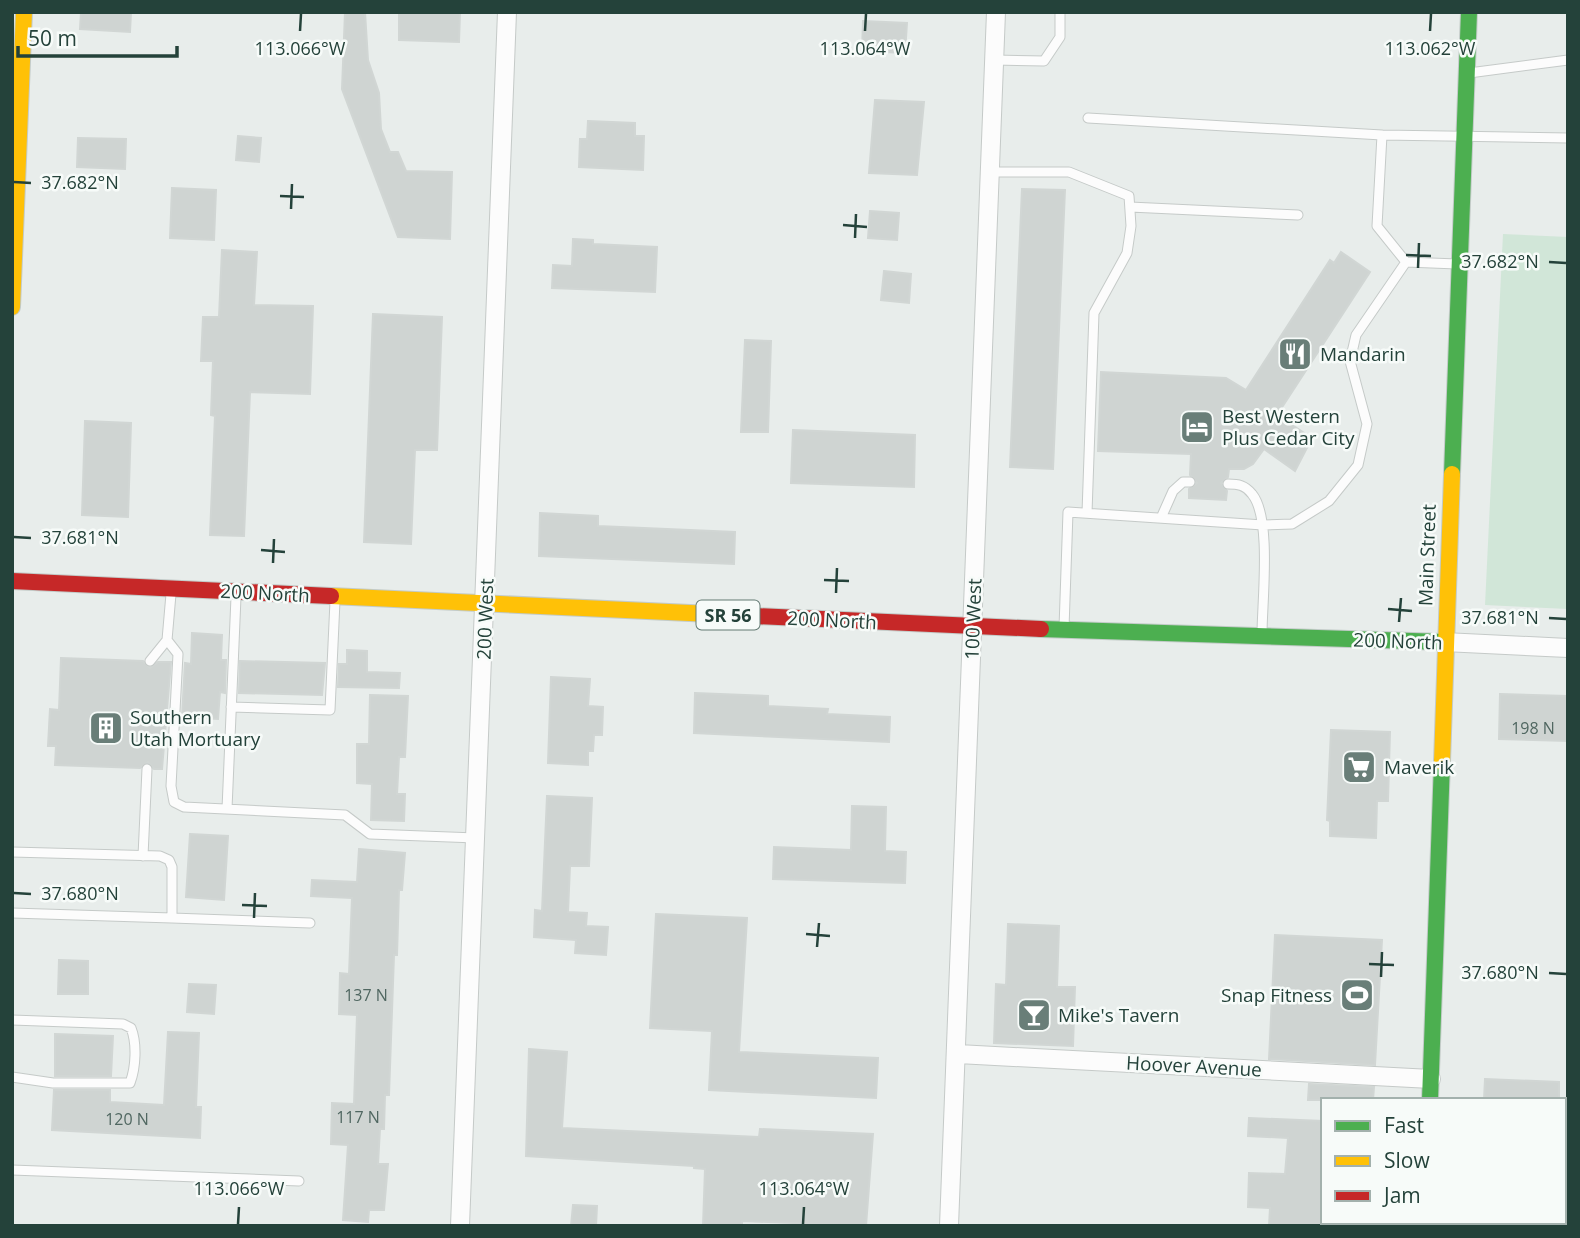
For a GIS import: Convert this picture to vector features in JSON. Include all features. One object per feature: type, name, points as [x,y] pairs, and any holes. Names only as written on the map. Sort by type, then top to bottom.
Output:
[{"type":"main road","points":[[12,307],[24,12]]},
{"type":"main road","name":"Main Street","points":[[1430,1098],[1444,642],[1469,12]]},
{"type":"main road","name":"200 North","points":[[12,581],[973,627],[1444,642]]},
{"type":"street","name":"200 West","points":[[460,1226],[507,12]]},
{"type":"street","name":"100 West","points":[[949,1226],[958,1054],[996,12]]},
{"type":"street","name":"200 North","points":[[1444,642],[1568,648]]},
{"type":"street","name":"Hoover Avenue","points":[[958,1054],[1431,1079]]},
{"type":"lane","points":[[994,60],[1044,61],[1060,37],[1060,12]]},
{"type":"lane","points":[[1467,74],[1568,60]]},
{"type":"lane","points":[[1088,118],[1382,135],[1568,138]]},
{"type":"lane","points":[[1382,135],[1377,226],[1406,262],[1459,264]]},
{"type":"lane","points":[[990,172],[1069,172],[1129,196],[1131,226],[1127,253],[1094,313],[1087,513]]},
{"type":"lane","points":[[1130,207],[1298,215]]},
{"type":"lane","points":[[1064,630],[1068,512],[1263,525],[1292,524],[1329,501],[1358,465],[1367,424],[1350,361],[1356,335],[1406,262]]},
{"type":"lane","points":[[1161,518],[1173,491],[1183,482],[1189,482]]},
{"type":"lane","points":[[1228,484],[1241,484],[1254,495],[1263,525],[1262,636]]},
{"type":"lane","points":[[150,662],[167,640],[172,588]]},
{"type":"lane","points":[[227,809],[236,591]]},
{"type":"lane","points":[[231,706],[330,710],[335,596]]},
{"type":"lane","points":[[167,640],[178,654],[171,786],[174,802],[184,807],[345,815],[370,834],[476,838]]},
{"type":"lane","points":[[144,856],[147,769]]},
{"type":"lane","points":[[12,852],[160,856],[169,860],[173,867],[172,918]]},
{"type":"lane","points":[[12,913],[310,923]]},
{"type":"lane","points":[[12,1020],[123,1024],[131,1028],[134,1035],[134,1073],[130,1083],[53,1083],[12,1077]]},
{"type":"lane","points":[[12,1170],[299,1181]]},
{"type":"green space","points":[[1503,234],[1568,237],[1568,609],[1485,605]]},
{"type":"building","points":[[81,12],[131,12],[130,32],[80,29]]},
{"type":"building","points":[[345,12],[365,12],[368,60],[379,93],[381,129],[390,152],[398,152],[406,171],[452,172],[450,239],[398,237],[342,89]]},
{"type":"building","points":[[399,12],[460,12],[459,42],[399,40]]},
{"type":"building","points":[[863,21],[907,23],[905,53],[862,51]]},
{"type":"building","points":[[875,100],[924,102],[917,175],[869,173]]},
{"type":"building","points":[[588,121],[635,123],[635,136],[644,136],[643,170],[579,167],[580,139],[587,139]]},
{"type":"building","points":[[238,136],[261,138],[259,162],[236,160]]},
{"type":"building","points":[[78,138],[126,139],[125,169],[77,167]]},
{"type":"building","points":[[172,188],[216,190],[214,240],[170,238]]},
{"type":"building","points":[[1022,189],[1065,190],[1053,469],[1010,467]]},
{"type":"building","points":[[870,211],[899,213],[897,240],[868,238]]},
{"type":"building","points":[[573,239],[593,240],[593,244],[657,247],[655,292],[552,288],[553,265],[572,266]]},
{"type":"building","points":[[222,250],[257,252],[254,305],[313,306],[310,394],[250,392],[244,536],[210,535],[215,416],[211,415],[213,361],[201,361],[203,317],[219,317]]},
{"type":"building","name":"Best Western Plus Cedar City","points":[[1341,252],[1370,272],[1277,415],[1312,438],[1295,471],[1264,449],[1253,464],[1244,469],[1229,469],[1228,477],[1221,483],[1227,491],[1226,500],[1189,498],[1189,489],[1197,483],[1190,475],[1191,454],[1098,451],[1101,372],[1226,378],[1246,390],[1330,260],[1334,263]]},
{"type":"building","points":[[884,271],[911,274],[909,303],[881,300]]},
{"type":"building","points":[[373,314],[442,317],[437,450],[415,450],[411,544],[364,542]]},
{"type":"building","points":[[745,340],[771,341],[768,432],[741,432]]},
{"type":"building","points":[[85,421],[131,423],[128,517],[82,515]]},
{"type":"building","points":[[793,430],[915,435],[914,487],[791,483]]},
{"type":"building","points":[[540,513],[598,516],[598,526],[735,532],[734,564],[539,556]]},
{"type":"building","points":[[192,633],[222,635],[221,660],[226,660],[225,693],[220,692],[218,719],[182,717],[185,663],[191,664]]},
{"type":"building","points":[[347,650],[367,651],[367,672],[400,673],[399,688],[338,687],[339,664],[347,664]]},
{"type":"building","name":"Southern Utah Mortuary","points":[[61,658],[143,661],[150,668],[158,662],[171,662],[162,769],[154,769],[148,762],[140,768],[55,765],[56,746],[48,746],[50,709],[59,710]]},
{"type":"building","points":[[240,661],[325,663],[322,695],[239,693]]},
{"type":"building","points":[[551,677],[590,679],[588,706],[603,707],[602,735],[594,735],[593,751],[588,751],[588,765],[548,763]]},
{"type":"building","points":[[695,693],[768,696],[768,706],[828,709],[827,714],[890,717],[889,742],[694,733]]},
{"type":"building","points":[[1500,694],[1567,696],[1568,741],[1499,739]]},
{"type":"building","points":[[370,695],[408,696],[405,757],[399,757],[397,794],[405,794],[404,821],[371,820],[372,784],[357,783],[357,744],[369,744]]},
{"type":"building","name":"Maverik","points":[[1331,730],[1390,732],[1388,801],[1377,801],[1376,838],[1330,836],[1330,821],[1327,820]]},
{"type":"building","points":[[547,796],[592,798],[589,866],[570,866],[568,912],[587,913],[586,926],[608,927],[606,955],[575,953],[576,940],[534,937],[535,910],[542,911]]},
{"type":"building","points":[[852,806],[886,807],[885,851],[906,852],[905,883],[773,879],[774,847],[851,850]]},
{"type":"building","points":[[190,834],[228,836],[224,900],[186,897]]},
{"type":"building","points":[[359,849],[405,853],[402,890],[399,890],[397,955],[394,955],[389,1095],[385,1095],[384,1129],[380,1129],[378,1164],[388,1164],[384,1210],[369,1210],[368,1222],[343,1220],[348,1145],[331,1144],[332,1103],[354,1104],[357,1015],[339,1014],[340,973],[349,974],[352,898],[311,896],[312,880],[357,882]]},
{"type":"building","points":[[656,914],[747,918],[739,1052],[878,1058],[876,1098],[709,1090],[712,1031],[650,1028]]},
{"type":"building","name":"Mike's Tavern","points":[[1008,924],[1059,926],[1057,987],[1075,987],[1073,1046],[994,1043],[996,984],[1006,985]]},
{"type":"building","points":[[1275,935],[1382,940],[1375,1065],[1269,1059]]},
{"type":"building","points":[[59,960],[88,961],[88,994],[58,994]]},
{"type":"building","points":[[189,984],[216,985],[214,1014],[187,1012]]},
{"type":"building","points":[[168,1032],[199,1033],[196,1107],[201,1107],[200,1138],[52,1130],[54,1090],[110,1090],[110,1102],[164,1105]]},
{"type":"building","points":[[55,1034],[113,1036],[111,1076],[55,1076]]},
{"type":"building","points":[[529,1049],[567,1052],[562,1128],[759,1137],[760,1129],[873,1134],[866,1226],[742,1221],[742,1226],[703,1226],[705,1169],[694,1166],[526,1156]]},
{"type":"building","points":[[1485,1079],[1559,1082],[1559,1098],[1484,1098]]},
{"type":"building","points":[[1309,1084],[1374,1087],[1373,1098],[1308,1100]]},
{"type":"building","points":[[1249,1118],[1321,1121],[1323,1226],[1269,1226],[1270,1208],[1248,1207],[1249,1173],[1285,1174],[1288,1138],[1248,1136]]},
{"type":"building","points":[[573,1205],[597,1206],[596,1226],[571,1226]]},
{"type":"traffic: fast","points":[[1452,474],[1469,12]]},
{"type":"traffic: fast","points":[[1041,629],[1444,642]]},
{"type":"traffic: fast","points":[[1430,1098],[1442,762]]},
{"type":"traffic: slow","points":[[12,307],[24,12]]},
{"type":"traffic: slow","points":[[1442,762],[1452,474]]},
{"type":"traffic: slow","points":[[331,596],[711,614]]},
{"type":"traffic: jam","points":[[12,581],[331,596]]},
{"type":"traffic: jam","points":[[711,614],[1041,629]]},
{"type":"place","name":"Mandarin","points":[[1295,354]]},
{"type":"place","name":"Best Western Plus Cedar City","points":[[1197,427]]},
{"type":"place","name":"Southern Utah Mortuary","points":[[106,728]]},
{"type":"place","name":"Maverik","points":[[1359,767]]},
{"type":"place","name":"Snap Fitness","points":[[1357,995]]},
{"type":"place","name":"Mike's Tavern","points":[[1034,1015]]}]
